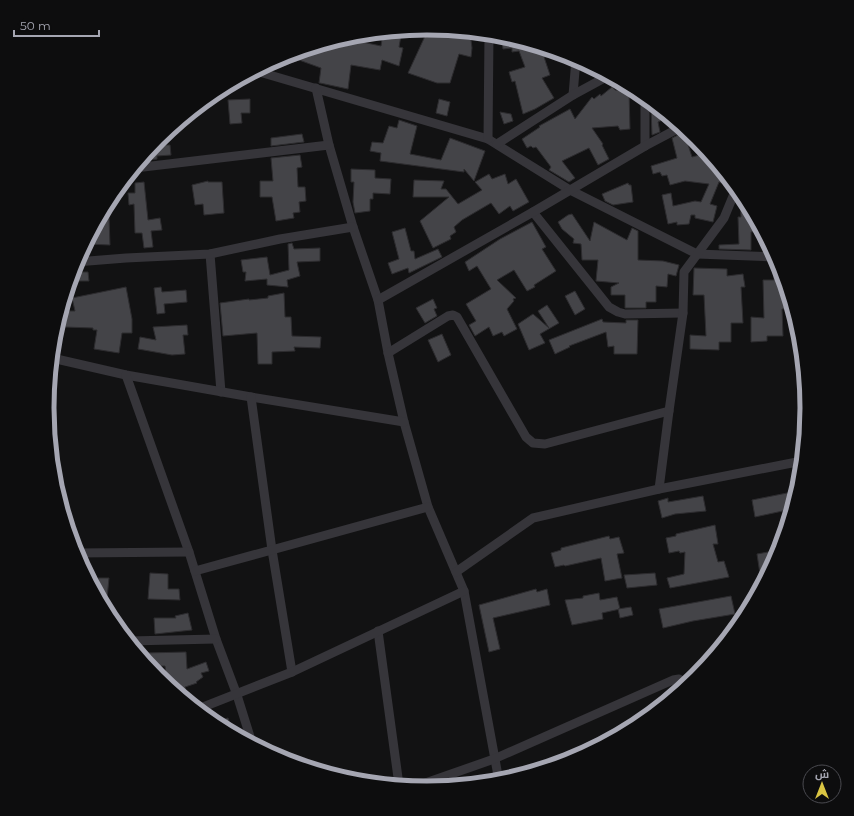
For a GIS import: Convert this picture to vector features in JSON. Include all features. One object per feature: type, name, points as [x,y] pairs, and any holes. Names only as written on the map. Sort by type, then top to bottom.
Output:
[{"type":"street","points":[[488,139],[489,40]]},
{"type":"street","points":[[573,95],[575,65]]},
{"type":"street","points":[[264,72],[488,139],[570,190],[697,254],[768,257]]},
{"type":"street","points":[[497,144],[573,95],[603,79]]},
{"type":"street","points":[[316,88],[329,145],[353,226],[378,300],[388,353],[404,422],[428,507],[464,591],[498,774]]},
{"type":"street","points":[[645,106],[645,146]]},
{"type":"street","points":[[378,300],[675,130]]},
{"type":"street","points":[[143,167],[329,145]]},
{"type":"street","points":[[659,489],[683,313],[684,272],[724,218],[733,196]]},
{"type":"street","points":[[533,212],[609,307],[625,314],[683,313]]},
{"type":"street","points":[[84,261],[210,254],[280,239],[353,226]]},
{"type":"street","points":[[210,254],[220,392]]},
{"type":"street","points":[[388,353],[448,316],[453,315],[457,317],[526,437],[533,443],[545,444],[669,411]]},
{"type":"street","points":[[57,359],[126,375],[404,422]]},
{"type":"street","points":[[126,375],[189,552],[216,639],[237,694],[250,736]]},
{"type":"street","points":[[251,397],[272,550],[292,672]]},
{"type":"street","points":[[456,572],[533,518],[659,489],[796,462]]},
{"type":"street","points":[[195,571],[428,507]]},
{"type":"street","points":[[83,553],[189,552]]},
{"type":"street","points":[[204,707],[292,672],[464,591]]},
{"type":"street","points":[[378,631],[398,780]]},
{"type":"street","points":[[136,641],[216,639]]},
{"type":"street","points":[[432,781],[494,759],[673,680],[679,679],[681,681]]},
{"type":"building","points":[[426,35],[471,38],[471,57],[459,54],[450,83],[437,83],[408,73]]},
{"type":"building","points":[[401,36],[399,47],[403,48],[399,66],[382,60],[380,70],[351,65],[348,89],[319,83],[321,68],[299,60],[272,70],[270,69],[307,55],[354,42],[358,41],[381,46],[382,38]]},
{"type":"building","points":[[502,43],[553,57],[544,57],[550,75],[542,78],[554,98],[523,114],[515,81],[512,82],[509,72],[525,67],[519,51],[512,52],[512,48],[503,49]]},
{"type":"building","points":[[612,87],[615,90],[623,91],[629,95],[630,129],[620,130],[618,126],[592,128],[603,144],[602,145],[609,159],[598,165],[589,148],[562,161],[575,178],[569,182],[549,170],[551,167],[536,147],[533,148],[531,146],[527,148],[522,139],[540,127],[539,126],[570,109],[575,119],[592,97],[594,99],[600,94],[601,96]]},
{"type":"building","points":[[250,99],[250,113],[241,113],[242,123],[230,124],[228,100]]},
{"type":"building","points":[[439,99],[450,102],[447,116],[436,113]]},
{"type":"building","points":[[651,110],[663,120],[658,122],[660,132],[652,135]]},
{"type":"building","points":[[500,112],[511,114],[513,121],[504,124]]},
{"type":"building","points":[[399,120],[417,126],[410,154],[441,160],[450,138],[485,151],[474,181],[464,169],[464,172],[380,161],[381,153],[370,151],[372,142],[383,143],[389,126],[397,128]]},
{"type":"building","points":[[302,134],[304,142],[271,146],[271,138]]},
{"type":"building","points":[[680,134],[687,140],[692,157],[701,155],[724,183],[719,182],[710,204],[717,206],[713,222],[695,218],[695,215],[691,215],[689,224],[677,225],[677,222],[668,224],[662,195],[671,193],[673,206],[695,201],[701,202],[709,184],[685,181],[670,185],[667,175],[662,176],[660,172],[653,174],[651,166],[677,158],[672,138]]},
{"type":"building","points":[[162,145],[170,145],[171,155],[157,156],[157,159],[149,160]]},
{"type":"building","points":[[300,155],[302,167],[297,168],[298,187],[305,187],[306,201],[299,202],[300,212],[293,213],[294,218],[276,221],[272,197],[260,197],[260,181],[273,181],[271,158]]},
{"type":"building","points":[[351,169],[375,170],[375,178],[391,179],[390,194],[373,193],[373,199],[370,199],[370,211],[355,213],[353,202],[354,182],[351,182]]},
{"type":"building","points":[[489,174],[492,179],[505,174],[508,184],[516,179],[529,202],[513,211],[510,206],[499,214],[491,203],[462,220],[454,227],[456,232],[450,236],[451,239],[433,248],[420,221],[449,197],[413,197],[414,180],[444,181],[441,189],[446,189],[458,204],[482,190],[475,182]]},
{"type":"building","points":[[208,181],[222,182],[224,213],[204,215],[203,204],[195,205],[192,185]]},
{"type":"building","points":[[144,182],[148,220],[160,218],[162,230],[151,231],[153,247],[144,248],[142,233],[135,233],[134,204],[129,205],[128,193],[135,193],[135,183]]},
{"type":"building","points":[[628,183],[631,185],[633,202],[613,205],[605,201],[602,194]]},
{"type":"building","points":[[741,207],[755,232],[751,232],[751,250],[719,249],[719,245],[739,244],[738,217],[741,217]]},
{"type":"building","points":[[572,214],[590,241],[594,222],[627,240],[632,228],[638,231],[638,260],[663,261],[679,265],[676,276],[668,274],[667,287],[656,286],[656,302],[646,302],[646,308],[625,308],[625,295],[611,295],[611,287],[619,283],[596,281],[598,260],[582,260],[581,244],[573,243],[574,239],[562,229],[558,222]]},
{"type":"building","points":[[106,217],[109,217],[110,245],[91,244],[104,221]]},
{"type":"building","points":[[532,222],[546,247],[542,249],[556,271],[534,285],[535,287],[527,291],[514,270],[497,280],[516,298],[513,299],[514,301],[507,309],[517,329],[504,336],[502,332],[493,336],[489,327],[475,336],[469,325],[476,321],[466,304],[491,289],[477,266],[469,271],[465,262],[500,239]]},
{"type":"building","points":[[405,228],[411,251],[414,251],[415,259],[438,249],[442,257],[409,273],[408,268],[392,274],[388,263],[399,259],[392,232]]},
{"type":"building","points":[[292,243],[294,249],[320,248],[320,261],[297,262],[300,276],[287,280],[288,287],[267,285],[267,279],[245,281],[246,272],[243,272],[241,260],[267,257],[270,275],[289,270],[288,244]]},
{"type":"building","points":[[694,268],[727,269],[727,276],[743,274],[745,287],[741,287],[743,323],[731,323],[731,342],[719,342],[719,350],[690,349],[690,335],[706,336],[704,295],[693,295]]},
{"type":"building","points":[[773,269],[786,309],[782,309],[783,336],[767,336],[767,341],[751,342],[751,317],[764,318],[763,280],[774,280]]},
{"type":"building","points":[[80,272],[88,272],[89,281],[77,281]]},
{"type":"building","points":[[126,287],[132,319],[132,333],[122,333],[119,353],[94,349],[97,330],[93,330],[93,328],[65,327],[67,311],[75,311],[72,298]]},
{"type":"building","points":[[161,287],[162,292],[186,290],[187,302],[164,304],[165,313],[157,314],[154,288]]},
{"type":"building","points":[[575,291],[585,309],[575,315],[565,296]]},
{"type":"building","points":[[284,293],[285,317],[291,317],[292,336],[321,337],[320,348],[294,347],[295,351],[272,352],[272,364],[258,364],[257,333],[223,336],[220,303],[268,298],[268,296]]},
{"type":"building","points":[[433,299],[437,308],[434,309],[437,316],[425,323],[416,308]]},
{"type":"building","points":[[547,305],[559,323],[540,334],[545,343],[529,350],[518,324],[533,314],[549,328],[538,311]]},
{"type":"building","points":[[602,319],[603,322],[626,323],[626,320],[638,320],[637,354],[614,354],[614,346],[608,347],[606,332],[569,346],[570,347],[555,354],[549,340]]},
{"type":"building","points":[[187,325],[188,335],[183,335],[185,354],[172,355],[138,349],[140,337],[156,340],[153,327]]},
{"type":"building","points":[[442,334],[451,355],[438,362],[428,340]]},
{"type":"building","points":[[790,492],[785,510],[755,517],[752,500]]},
{"type":"building","points":[[703,496],[706,511],[675,514],[662,518],[658,501],[668,498],[668,502]]},
{"type":"building","points":[[715,525],[718,544],[713,544],[718,562],[724,561],[729,577],[670,588],[667,578],[684,574],[685,552],[680,553],[679,551],[669,553],[666,538],[676,536],[676,534]]},
{"type":"building","points":[[609,536],[610,539],[619,537],[624,553],[617,554],[622,578],[605,581],[601,558],[555,567],[551,553],[561,550],[561,548]]},
{"type":"building","points":[[772,551],[762,574],[760,574],[757,554]]},
{"type":"building","points":[[150,573],[168,574],[168,589],[179,589],[180,600],[148,599]]},
{"type":"building","points":[[655,573],[657,585],[627,588],[624,575]]},
{"type":"building","points":[[98,578],[109,578],[107,599],[104,594],[98,584]]},
{"type":"building","points":[[536,589],[537,592],[547,589],[550,605],[493,618],[500,649],[489,652],[479,605]]},
{"type":"building","points":[[599,593],[600,600],[617,597],[620,609],[602,613],[603,619],[572,625],[565,600],[583,598],[583,596]]},
{"type":"building","points":[[731,596],[735,614],[663,628],[659,609]]},
{"type":"building","points":[[631,607],[633,615],[620,618],[618,609]]},
{"type":"building","points":[[188,613],[192,630],[155,634],[154,618],[176,618],[175,616]]},
{"type":"building","points":[[186,652],[187,669],[206,662],[209,671],[201,673],[203,677],[196,682],[197,683],[185,687],[187,693],[166,675],[165,666],[158,666],[146,653]]},
{"type":"building","points":[[228,718],[230,725],[222,720]]}]
